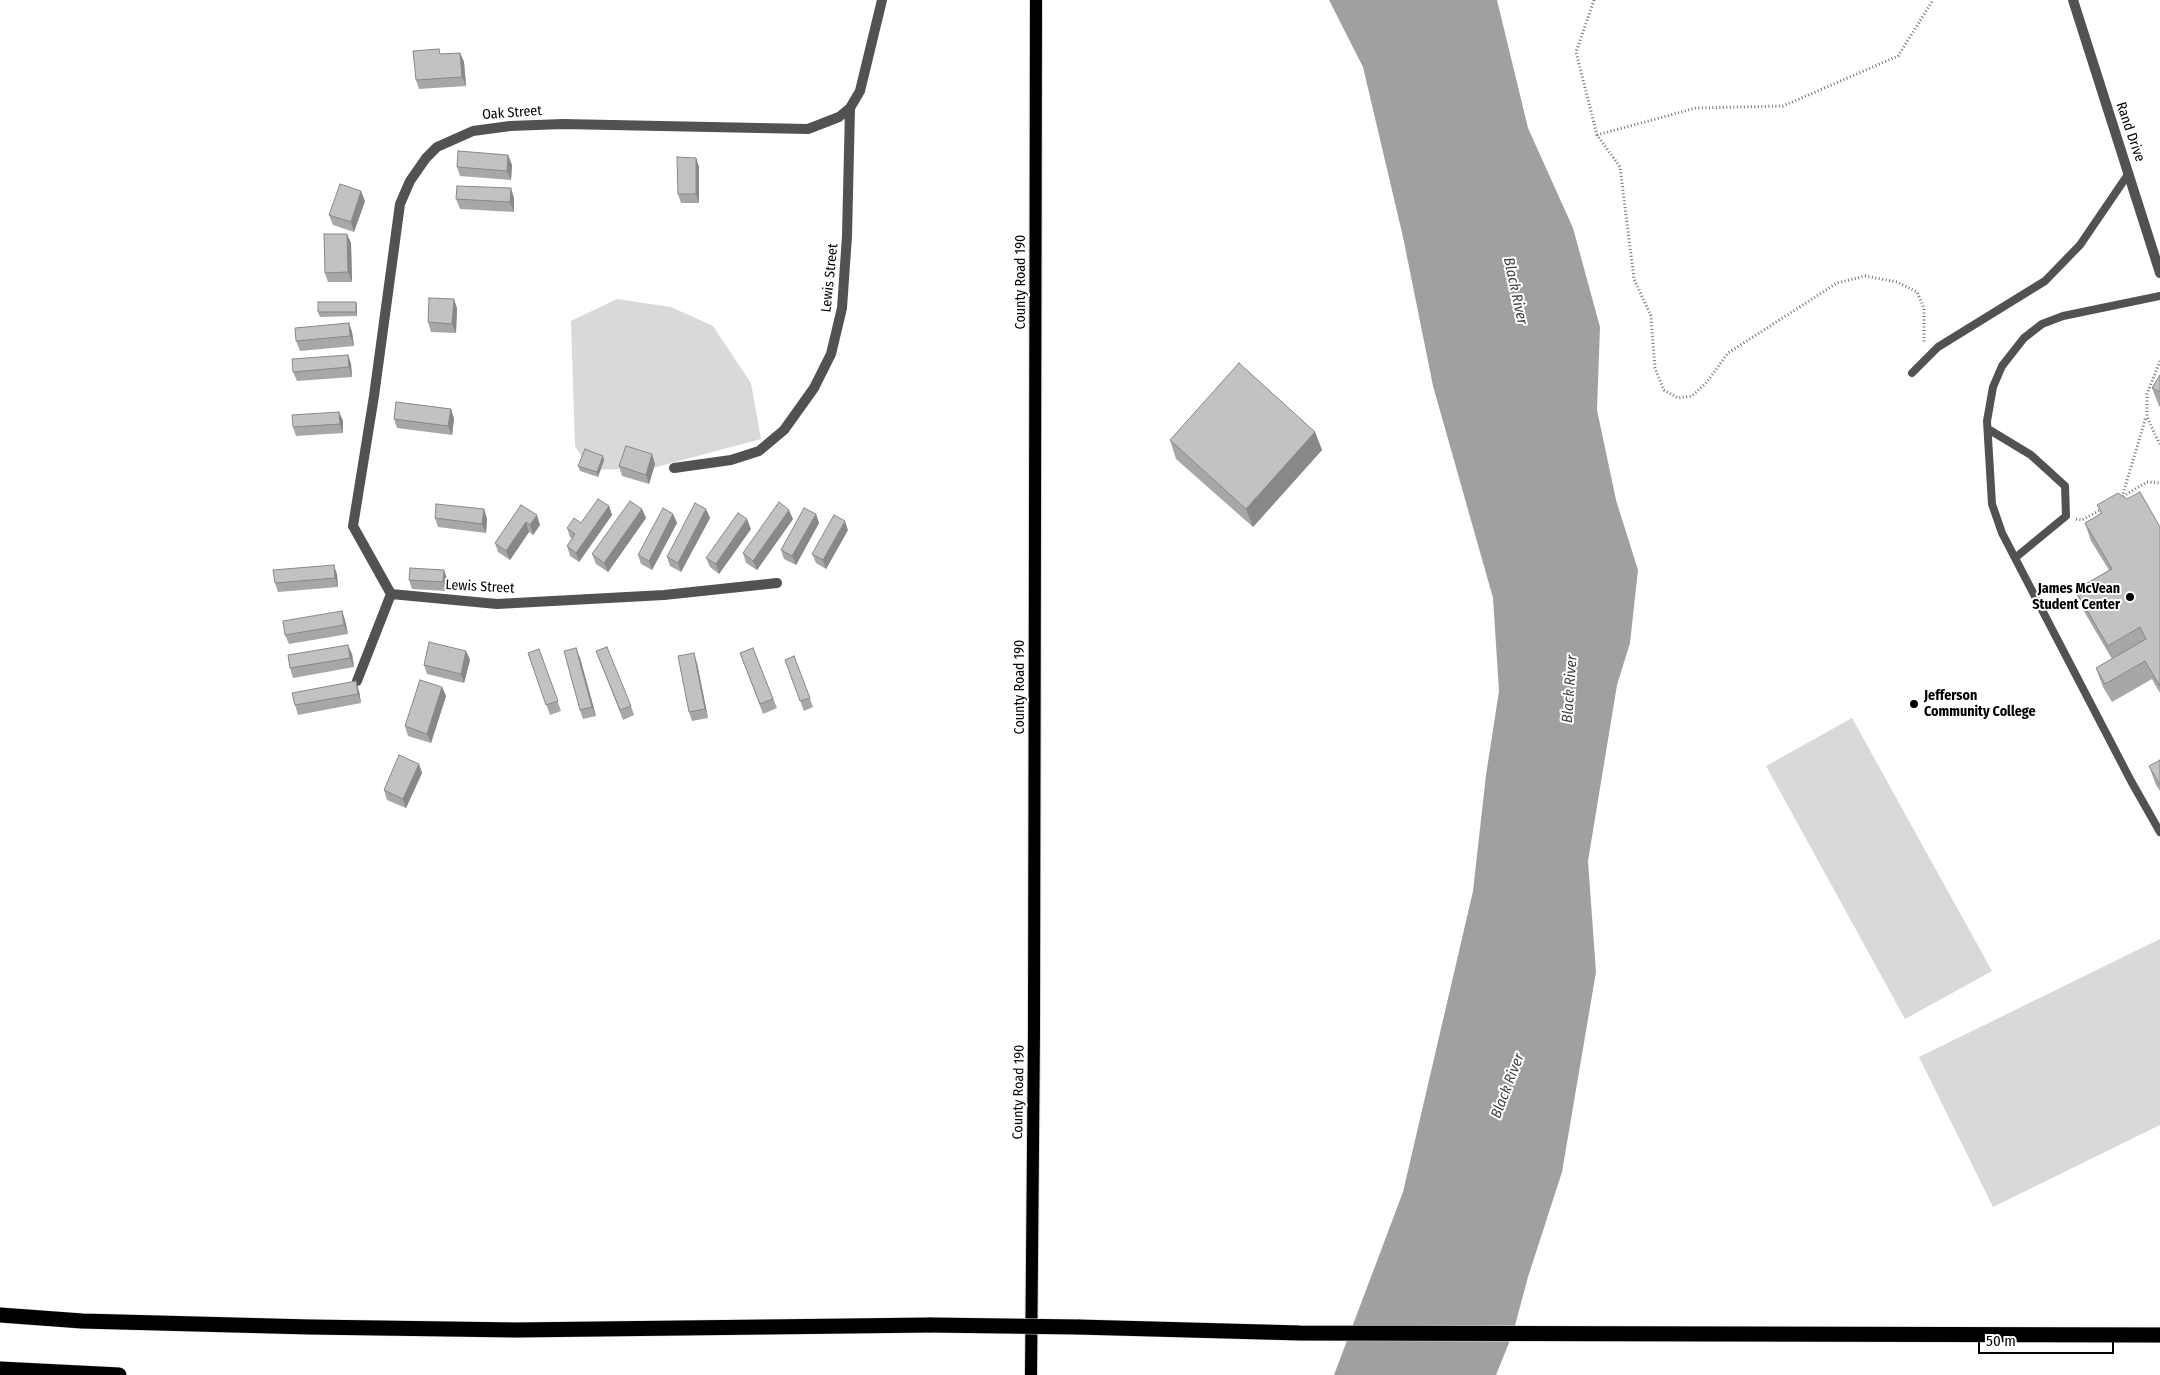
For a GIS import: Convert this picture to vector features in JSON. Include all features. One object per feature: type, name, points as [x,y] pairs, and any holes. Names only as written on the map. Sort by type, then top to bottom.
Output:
[{"type":"highway","points":[[0,1315],[82,1321],[496,1330],[931,1325],[1300,1333],[2160,1335]]},
{"type":"highway","points":[[0,1370],[119,1375]]},
{"type":"main road","name":"County Road 190","points":[[1031,1375],[1034,1001],[1036,0]]},
{"type":"street","name":"Lewis Street","points":[[674,468],[731,460],[759,451],[784,430],[814,388],[831,354],[842,308],[848,236],[850,108],[860,91],[882,0]]},
{"type":"street","name":"Rand Drive","points":[[2073,0],[2160,273]]},
{"type":"street","name":"Oak Street","points":[[391,594],[353,526],[374,396],[400,204],[410,181],[426,158],[437,147],[472,130],[563,124],[808,129],[838,117],[850,108]]},
{"type":"street","name":"Lewis Street","points":[[391,594],[497,604],[664,595],[777,583]]},
{"type":"street","points":[[357,681],[391,594]]},
{"type":"lane","points":[[1912,373],[1938,347],[2045,281],[2080,245],[2129,173]]},
{"type":"lane","points":[[2160,296],[2063,316],[2042,324],[2024,338],[2002,366],[1993,387],[1988,429],[1992,504],[2002,533],[2131,781],[2160,832]]},
{"type":"lane","points":[[1988,429],[2031,455],[2064,486],[2066,516],[2015,558]]},
{"type":"path","points":[[1594,0],[1576,52],[1597,135],[1620,167],[1634,279],[1651,316],[1655,368],[1664,390],[1678,398],[1692,396],[1707,382],[1728,353],[1837,283],[1865,276],[1897,282],[1917,292],[1924,308],[1924,361]]},
{"type":"path","points":[[1597,135],[1696,108],[1783,106],[1898,56],[1933,0]]},
{"type":"path","points":[[2122,497],[2146,417],[2147,394],[2160,361]]},
{"type":"path","points":[[2146,417],[2160,445]]},
{"type":"path","points":[[2114,501],[2147,482],[2160,483]]},
{"type":"path","points":[[2066,516],[2082,520],[2106,506]]},
{"type":"shaded area","points":[[617,299],[671,307],[713,326],[751,383],[761,439],[653,468],[590,470],[575,446],[571,321]]},
{"type":"shaded area","points":[[1852,718],[1992,971],[1905,1019],[1766,766]]},
{"type":"shaded area","points":[[2160,939],[2160,1125],[1993,1207],[1919,1057]]},
{"type":"water","name":"Black River","points":[[1329,0],[1497,0],[1528,128],[1573,228],[1600,327],[1597,410],[1616,500],[1638,570],[1630,643],[1617,685],[1588,861],[1596,972],[1562,1172],[1528,1277],[1513,1333],[1496,1375],[1334,1375],[1403,1192],[1473,891],[1486,775],[1499,691],[1493,598],[1433,386],[1403,237],[1363,67]]},
{"type":"building","points":[[439,49],[440,54],[460,53],[462,77],[416,80],[413,51]]},
{"type":"building","points":[[458,151],[508,155],[507,171],[457,167]]},
{"type":"building","points":[[677,157],[696,158],[696,194],[678,194]]},
{"type":"building","points":[[340,184],[361,191],[351,222],[329,215]]},
{"type":"building","points":[[457,186],[511,188],[510,202],[456,199]]},
{"type":"building","points":[[324,234],[347,234],[348,272],[325,273]]},
{"type":"building","points":[[429,298],[454,299],[452,324],[428,322]]},
{"type":"building","points":[[318,302],[356,302],[356,312],[318,312]]},
{"type":"building","points":[[349,323],[350,336],[296,341],[295,328]]},
{"type":"building","points":[[348,355],[349,367],[293,372],[292,359]]},
{"type":"building","points":[[1239,363],[1315,432],[1246,509],[1170,440]]},
{"type":"building","points":[[2160,375],[2160,392],[2152,388]]},
{"type":"building","points":[[396,402],[451,409],[448,426],[394,419]]},
{"type":"building","points":[[339,412],[340,424],[293,427],[292,415]]},
{"type":"building","points":[[626,446],[652,454],[646,475],[619,466]]},
{"type":"building","points":[[585,449],[603,456],[597,472],[578,466]]},
{"type":"building","name":"James McVean Student Center","points":[[2140,492],[2160,527],[2160,686],[2145,661],[2105,684],[2096,668],[2146,639],[2140,627],[2108,646],[2075,590],[2112,569],[2085,523],[2102,513],[2097,505],[2118,493],[2127,499]]},
{"type":"building","points":[[598,499],[609,506],[576,553],[567,546],[575,534],[567,528],[574,518],[581,523]]},
{"type":"building","points":[[630,501],[642,509],[604,563],[592,554]]},
{"type":"building","points":[[779,502],[789,510],[753,561],[743,553]]},
{"type":"building","points":[[695,503],[706,509],[678,563],[667,557]]},
{"type":"building","points":[[436,504],[484,509],[482,524],[435,518]]},
{"type":"building","points":[[521,505],[537,515],[530,525],[526,522],[506,551],[495,543]]},
{"type":"building","points":[[663,508],[673,514],[649,561],[638,555]]},
{"type":"building","points":[[804,508],[816,514],[792,556],[781,550]]},
{"type":"building","points":[[738,513],[747,519],[716,564],[706,558]]},
{"type":"building","points":[[834,515],[845,521],[823,560],[812,554]]},
{"type":"building","points":[[334,565],[335,578],[275,583],[273,570]]},
{"type":"building","points":[[410,568],[444,570],[443,582],[409,580]]},
{"type":"building","points":[[342,611],[344,625],[285,635],[283,621]]},
{"type":"building","points":[[429,642],[466,651],[461,674],[424,665]]},
{"type":"building","points":[[348,645],[350,658],[290,668],[288,655]]},
{"type":"building","points":[[607,647],[631,706],[620,710],[596,651]]},
{"type":"building","points":[[576,648],[592,707],[580,710],[564,651]]},
{"type":"building","points":[[753,648],[773,699],[760,704],[740,653]]},
{"type":"building","points":[[539,649],[558,701],[546,705],[528,653]]},
{"type":"building","points":[[694,653],[705,709],[689,712],[678,656]]},
{"type":"building","points":[[794,656],[810,698],[800,701],[785,660]]},
{"type":"building","points":[[420,680],[442,687],[427,734],[405,726]]},
{"type":"building","points":[[356,681],[358,694],[295,705],[292,693]]},
{"type":"building","points":[[399,755],[419,764],[403,799],[384,790]]},
{"type":"building","points":[[2160,760],[2160,785],[2149,766]]},
{"type":"place","name":"James McVean Student Center","points":[[2130,597]]},
{"type":"place","name":"Jefferson Community College","points":[[1914,704]]}]
